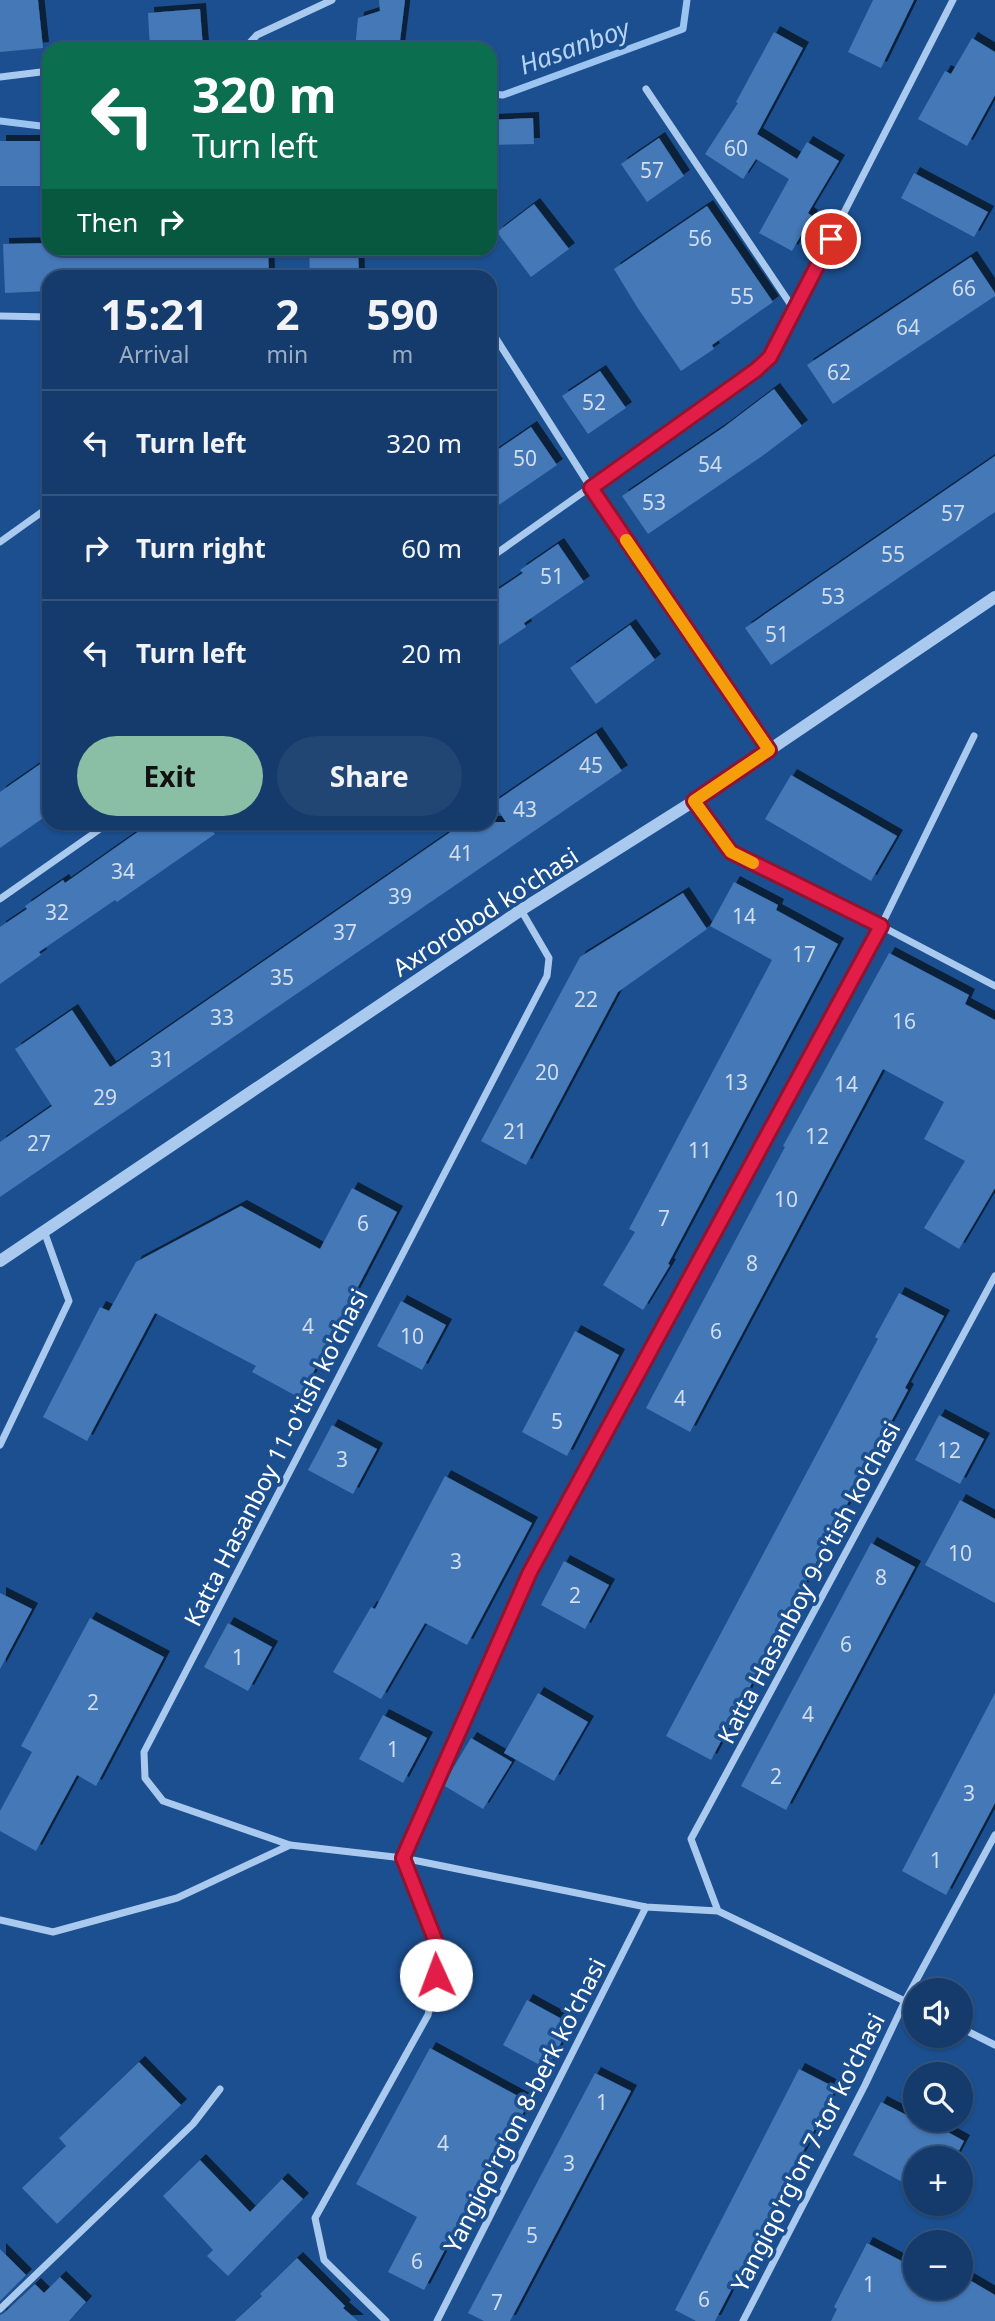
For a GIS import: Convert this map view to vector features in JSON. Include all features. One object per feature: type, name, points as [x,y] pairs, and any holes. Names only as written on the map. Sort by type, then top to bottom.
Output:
[{"type":"street","points":[[250,42],[257,35],[332,0]]},
{"type":"street","points":[[497,553],[756,370],[770,357],[953,0]]},
{"type":"street","points":[[0,77],[42,72]]},
{"type":"street","points":[[646,89],[795,311]]},
{"type":"street","points":[[0,316],[42,317]]},
{"type":"street","points":[[497,340],[591,488],[769,750]]},
{"type":"street","points":[[0,542],[42,512]]},
{"type":"street","name":"Axrorobod ko'chasi","points":[[0,1261],[521,910],[694,801],[995,597]]},
{"type":"street","points":[[386,2321],[324,2260],[315,2218],[428,2015],[441,1955],[403,1858],[530,1572],[881,926],[974,736]]},
{"type":"street","points":[[694,801],[731,852],[995,986]]},
{"type":"street","points":[[0,899],[99,830]]},
{"type":"street","name":"Katta Hasanboy 11-o'tish ko'chasi","points":[[521,910],[550,958],[547,976],[144,1752],[145,1778],[163,1801],[290,1845],[403,1858],[646,1907],[718,1911]]},
{"type":"street","points":[[0,1445],[69,1301],[44,1231]]},
{"type":"street","name":"Katta Hasanboy 9-o'tish ko'chasi","points":[[718,1911],[691,1839],[995,1276]]},
{"type":"street","name":"Yangiqo'rg'on 7-tor ko'chasi","points":[[917,1978],[995,1835]]},
{"type":"street","points":[[0,1920],[53,1932],[177,1898],[290,1845]]},
{"type":"street","name":"Yangiqo'rg'on 8-berk ko'chasi","points":[[437,2321],[646,1907]]},
{"type":"street","points":[[718,1911],[903,2000]]},
{"type":"street","name":"Yangiqo'rg'on 7-tor ko'chasi","points":[[743,2321],[865,2085],[903,2005]]},
{"type":"street","points":[[973,2034],[995,2045]]},
{"type":"street","points":[[0,2309],[193,2124],[220,2088]]},
{"type":"building","points":[[0,0],[38,0],[42,48],[0,52]]},
{"type":"building","points":[[379,0],[405,0],[400,42],[356,42],[358,18],[380,11]]},
{"type":"building","points":[[873,0],[914,0],[881,68],[848,52]]},
{"type":"building","points":[[200,9],[203,42],[150,42],[148,13]]},
{"type":"building","points":[[774,32],[803,48],[757,134],[797,159],[807,142],[839,161],[808,213],[812,216],[792,251],[759,233],[789,179],[756,159],[743,179],[705,154],[738,103],[736,102]]},
{"type":"building","points":[[972,38],[995,52],[995,95],[967,146],[918,119],[945,71],[951,74]]},
{"type":"building","points":[[533,118],[534,144],[497,145],[497,120]]},
{"type":"building","points":[[659,138],[684,176],[647,202],[621,164]]},
{"type":"building","points":[[0,141],[42,141],[42,186],[0,186]]},
{"type":"building","points":[[914,173],[988,212],[974,237],[901,198]]},
{"type":"building","points":[[534,204],[569,249],[531,277],[497,232]]},
{"type":"building","points":[[707,206],[773,302],[712,345],[714,349],[681,371],[614,269]]},
{"type":"building","points":[[42,243],[42,256],[268,256],[269,270],[42,270],[42,291],[5,293],[3,244]]},
{"type":"building","points":[[309,256],[358,256],[359,270],[310,270]]},
{"type":"building","points":[[971,257],[995,296],[833,404],[807,365]]},
{"type":"building","points":[[600,371],[626,408],[588,434],[562,396]]},
{"type":"building","points":[[774,389],[802,426],[648,534],[622,496],[724,427]]},
{"type":"building","points":[[531,427],[557,465],[497,506],[497,450]]},
{"type":"building","points":[[995,456],[995,512],[771,665],[745,628]]},
{"type":"building","points":[[558,544],[584,582],[524,623],[526,627],[497,646],[497,590],[523,573],[520,570]]},
{"type":"building","points":[[630,625],[655,660],[596,704],[570,668]]},
{"type":"building","points":[[596,733],[622,771],[0,1197],[0,1142],[52,1106],[15,1049],[72,1010],[110,1067],[112,1066],[453,830],[497,830],[497,822],[506,822],[497,809],[497,800]]},
{"type":"building","points":[[42,763],[42,819],[0,848],[0,792]]},
{"type":"building","points":[[791,775],[897,836],[871,881],[765,819]]},
{"type":"building","points":[[141,830],[212,830],[215,834],[39,952],[41,955],[0,984],[0,927],[63,880],[65,883]]},
{"type":"building","points":[[734,882],[778,905],[776,910],[838,944],[668,1264],[670,1265],[643,1310],[603,1285],[635,1232],[629,1229],[772,960],[710,926]]},
{"type":"building","points":[[683,893],[707,929],[618,992],[526,1165],[481,1141],[580,957]]},
{"type":"building","points":[[889,953],[969,995],[965,1004],[995,1020],[995,1188],[959,1249],[924,1228],[965,1161],[924,1139],[944,1102],[883,1069],[690,1432],[646,1408],[785,1147],[783,1146]]},
{"type":"building","points":[[352,1188],[397,1212],[300,1398],[252,1372],[256,1366],[155,1313],[87,1441],[43,1417],[100,1307],[109,1311],[136,1262],[241,1206],[320,1249]]},
{"type":"building","points":[[899,1293],[944,1316],[905,1388],[908,1390],[711,1760],[666,1736],[878,1339],[875,1337]]},
{"type":"building","points":[[401,1301],[446,1325],[422,1370],[377,1346]]},
{"type":"building","points":[[575,1331],[619,1355],[567,1456],[522,1432]]},
{"type":"building","points":[[939,1415],[984,1439],[960,1484],[915,1460]]},
{"type":"building","points":[[332,1425],[377,1449],[353,1494],[308,1470]]},
{"type":"building","points":[[445,1476],[532,1523],[467,1645],[425,1623],[381,1699],[333,1672],[371,1607],[375,1609]]},
{"type":"building","points":[[960,1500],[995,1519],[995,1603],[925,1565]]},
{"type":"building","points":[[871,1543],[915,1567],[786,1810],[741,1786]]},
{"type":"building","points":[[564,1561],[609,1585],[585,1629],[541,1605]]},
{"type":"building","points":[[0,1593],[32,1609],[0,1669]]},
{"type":"building","points":[[90,1618],[164,1657],[96,1786],[77,1775],[36,1851],[0,1831],[0,1811],[32,1752],[21,1746]]},
{"type":"building","points":[[228,1623],[272,1647],[248,1691],[204,1667]]},
{"type":"building","points":[[538,1693],[588,1722],[554,1781],[504,1753]]},
{"type":"building","points":[[995,1693],[995,1803],[946,1895],[902,1871]]},
{"type":"building","points":[[383,1715],[427,1738],[403,1783],[359,1759]]},
{"type":"building","points":[[471,1738],[512,1762],[483,1809],[443,1785]]},
{"type":"building","points":[[527,2000],[571,2024],[547,2069],[503,2045]]},
{"type":"building","points":[[430,2048],[529,2102],[424,2290],[388,2272],[417,2217],[356,2184]]},
{"type":"building","points":[[139,2062],[181,2105],[57,2224],[22,2188],[66,2146],[59,2138]]},
{"type":"building","points":[[799,2069],[836,2088],[715,2321],[696,2321],[675,2310]]},
{"type":"building","points":[[595,2073],[631,2091],[510,2321],[484,2321],[468,2313]]},
{"type":"building","points":[[881,2102],[903,2113],[903,2132],[948,2132],[964,2141],[961,2146],[903,2146],[903,2182],[853,2155]]},
{"type":"building","points":[[200,2160],[250,2212],[282,2179],[303,2199],[228,2276],[207,2256],[213,2250],[163,2196]]},
{"type":"building","points":[[867,2243],[903,2262],[903,2300],[973,2300],[973,2282],[995,2295],[995,2321],[831,2321],[837,2309],[834,2307]]},
{"type":"building","points":[[0,2249],[26,2275],[0,2301]]},
{"type":"building","points":[[297,2258],[358,2321],[235,2321],[262,2296],[260,2294]]},
{"type":"building","points":[[60,2277],[86,2302],[69,2321],[0,2321],[0,2315],[35,2284],[44,2293]]},
{"type":"waterway","name":"Hasanboy","points":[[497,95],[503,95],[683,29],[687,0]]},
{"type":"waterway","name":"Hasanboy","points":[[0,121],[42,126]]},
{"type":"slow traffic","points":[[626,540],[769,750],[694,801],[731,852],[753,863]]},
{"type":"route","points":[[436,1975],[441,1955],[403,1858],[530,1572],[881,926],[731,852],[694,801],[769,750],[591,488],[756,370],[770,357],[831,239]]}]
